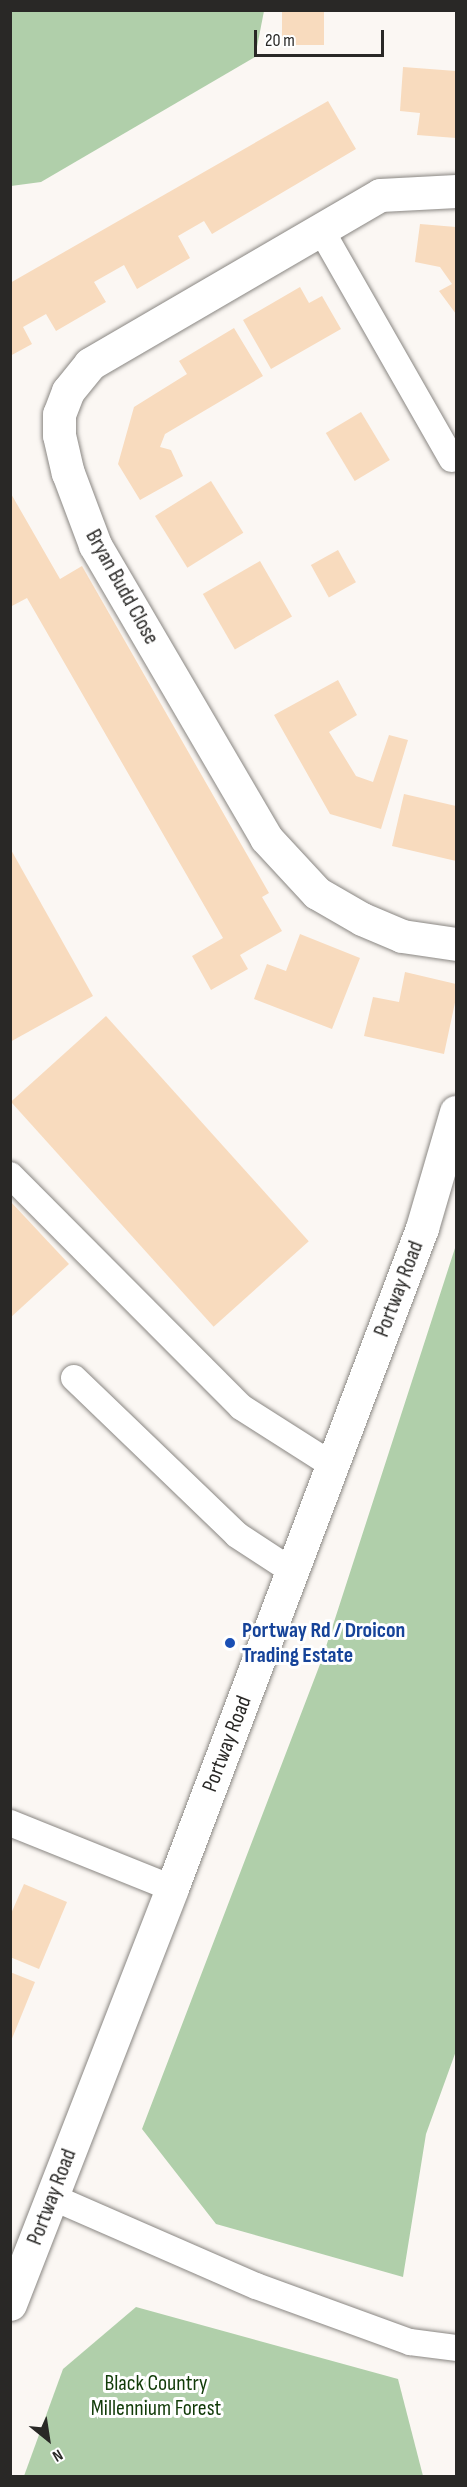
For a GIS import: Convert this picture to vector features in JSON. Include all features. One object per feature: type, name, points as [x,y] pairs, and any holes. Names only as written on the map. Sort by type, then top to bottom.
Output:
[{"type":"street","name":"Bryan Budd Close","points":[[456,191],[380,195],[320,228],[90,364],[68,392],[59,414],[59,435],[68,473],[94,545],[266,838],[317,893],[362,919],[402,936],[456,944]]},
{"type":"street","name":"Portway Road","points":[[10,2304],[172,1888],[422,1228],[456,1112]]},
{"type":"lane","points":[[320,228],[452,459]]},
{"type":"lane","points":[[10,1175],[240,1407],[332,1465]]},
{"type":"lane","points":[[74,1378],[237,1535],[292,1571]]},
{"type":"lane","points":[[10,1823],[172,1888]]},
{"type":"lane","points":[[52,2197],[256,2286],[410,2342],[456,2348]]},
{"type":"green space","points":[[10,11],[264,11],[255,57],[41,182],[11,186]]},
{"type":"green space","points":[[456,1245],[456,2051],[426,2134],[403,2277],[216,2224],[142,2129],[322,1659]]},
{"type":"green space","name":"Black Country Millennium Forest","points":[[136,2307],[398,2379],[423,2476],[24,2476],[63,2369]]},
{"type":"building","points":[[282,10],[324,10],[324,45],[282,45]]},
{"type":"building","points":[[403,67],[456,71],[456,138],[417,135],[420,113],[400,111]]},
{"type":"building","points":[[328,101],[356,149],[212,234],[204,221],[178,236],[190,258],[137,289],[124,265],[94,282],[106,302],[56,331],[46,314],[23,327],[32,344],[10,356],[10,283]]},
{"type":"building","points":[[420,224],[456,227],[456,314],[439,291],[452,284],[440,267],[415,262]]},
{"type":"building","points":[[300,287],[309,303],[322,296],[341,329],[271,369],[243,320]]},
{"type":"building","points":[[234,328],[263,376],[165,434],[160,447],[171,450],[183,476],[140,500],[118,464],[134,407],[187,374],[179,361]]},
{"type":"building","points":[[361,412],[390,460],[355,481],[326,433]]},
{"type":"building","points":[[211,481],[243,533],[187,568],[155,516]]},
{"type":"building","points":[[10,492],[60,579],[82,566],[269,893],[262,897],[282,931],[240,955],[248,969],[211,990],[192,956],[223,938],[27,598],[10,607]]},
{"type":"building","points":[[338,550],[356,582],[329,597],[311,565]]},
{"type":"building","points":[[260,561],[292,616],[235,649],[203,594]]},
{"type":"building","points":[[338,680],[357,715],[329,732],[356,776],[373,782],[389,735],[408,740],[381,829],[330,814],[274,715]]},
{"type":"building","points":[[404,794],[456,806],[456,861],[392,846]]},
{"type":"building","points":[[10,848],[93,996],[10,1042]]},
{"type":"building","points":[[300,934],[360,958],[332,1029],[254,999],[267,964],[286,971]]},
{"type":"building","points":[[405,972],[456,984],[456,998],[444,1054],[364,1036],[373,997],[399,1002]]},
{"type":"building","points":[[106,1016],[309,1241],[214,1327],[11,1102]]},
{"type":"building","points":[[10,1201],[69,1264],[10,1318]]},
{"type":"building","points":[[24,1884],[67,1902],[39,1969],[10,1957],[10,1916]]},
{"type":"building","points":[[10,1972],[35,1982],[11,2041],[10,2041]]},
{"type":"place","name":"Portway Rd / Droicon Trading Estate","points":[[230,1643]]}]
